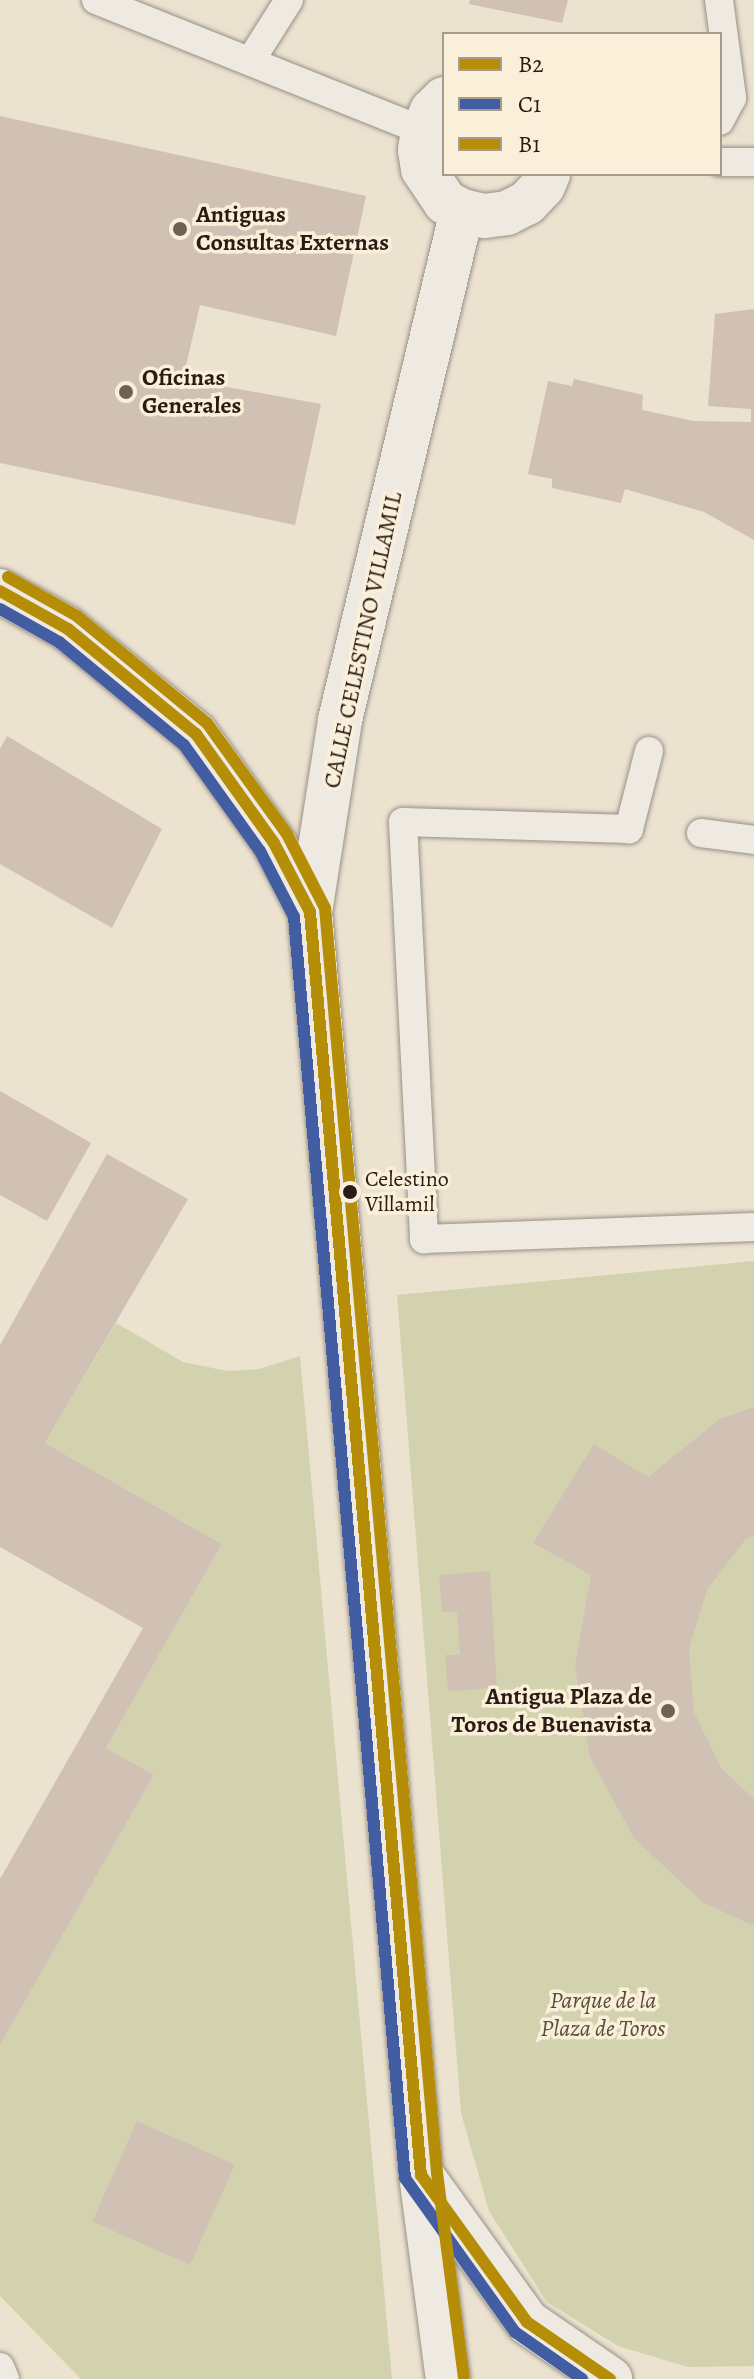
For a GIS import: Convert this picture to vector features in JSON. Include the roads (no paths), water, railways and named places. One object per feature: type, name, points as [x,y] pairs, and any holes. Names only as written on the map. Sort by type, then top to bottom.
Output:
[{"type":"main road","points":[[433,115],[420,150],[427,178],[445,202],[462,211],[484,216],[507,213],[527,203],[543,186],[547,176]]},
{"type":"main road","name":"CALLE CELESTINO VILLAMIL","points":[[448,2379],[421,2175],[310,912],[340,720],[462,211]]},
{"type":"main road","points":[[0,591],[68,629],[196,734],[274,843],[310,912]]},
{"type":"main road","points":[[421,2175],[527,2322],[610,2379]]},
{"type":"lane","points":[[96,0],[251,60],[433,115]]},
{"type":"lane","points":[[251,60],[289,0]]},
{"type":"lane","points":[[719,0],[732,98],[722,117]]},
{"type":"lane","points":[[722,162],[754,162]]},
{"type":"lane","points":[[649,751],[629,829],[403,822],[424,1239],[754,1227]]},
{"type":"lane","points":[[701,833],[754,840]]},
{"type":"lane","points":[[0,2367],[5,2379]]},
{"type":"place","name":"Antiguas Consultas Externas","points":[[180,229]]},
{"type":"place","name":"Oficinas Generales","points":[[126,392]]},
{"type":"place","name":"Celestino Villamil","points":[[350,1192]]},
{"type":"place","name":"Antigua Plaza de Toros de Buenavista","points":[[668,1711]]},
{"type":"park label","name":"Parque de la Plaza de Toros","points":[[603,2015]]}]
